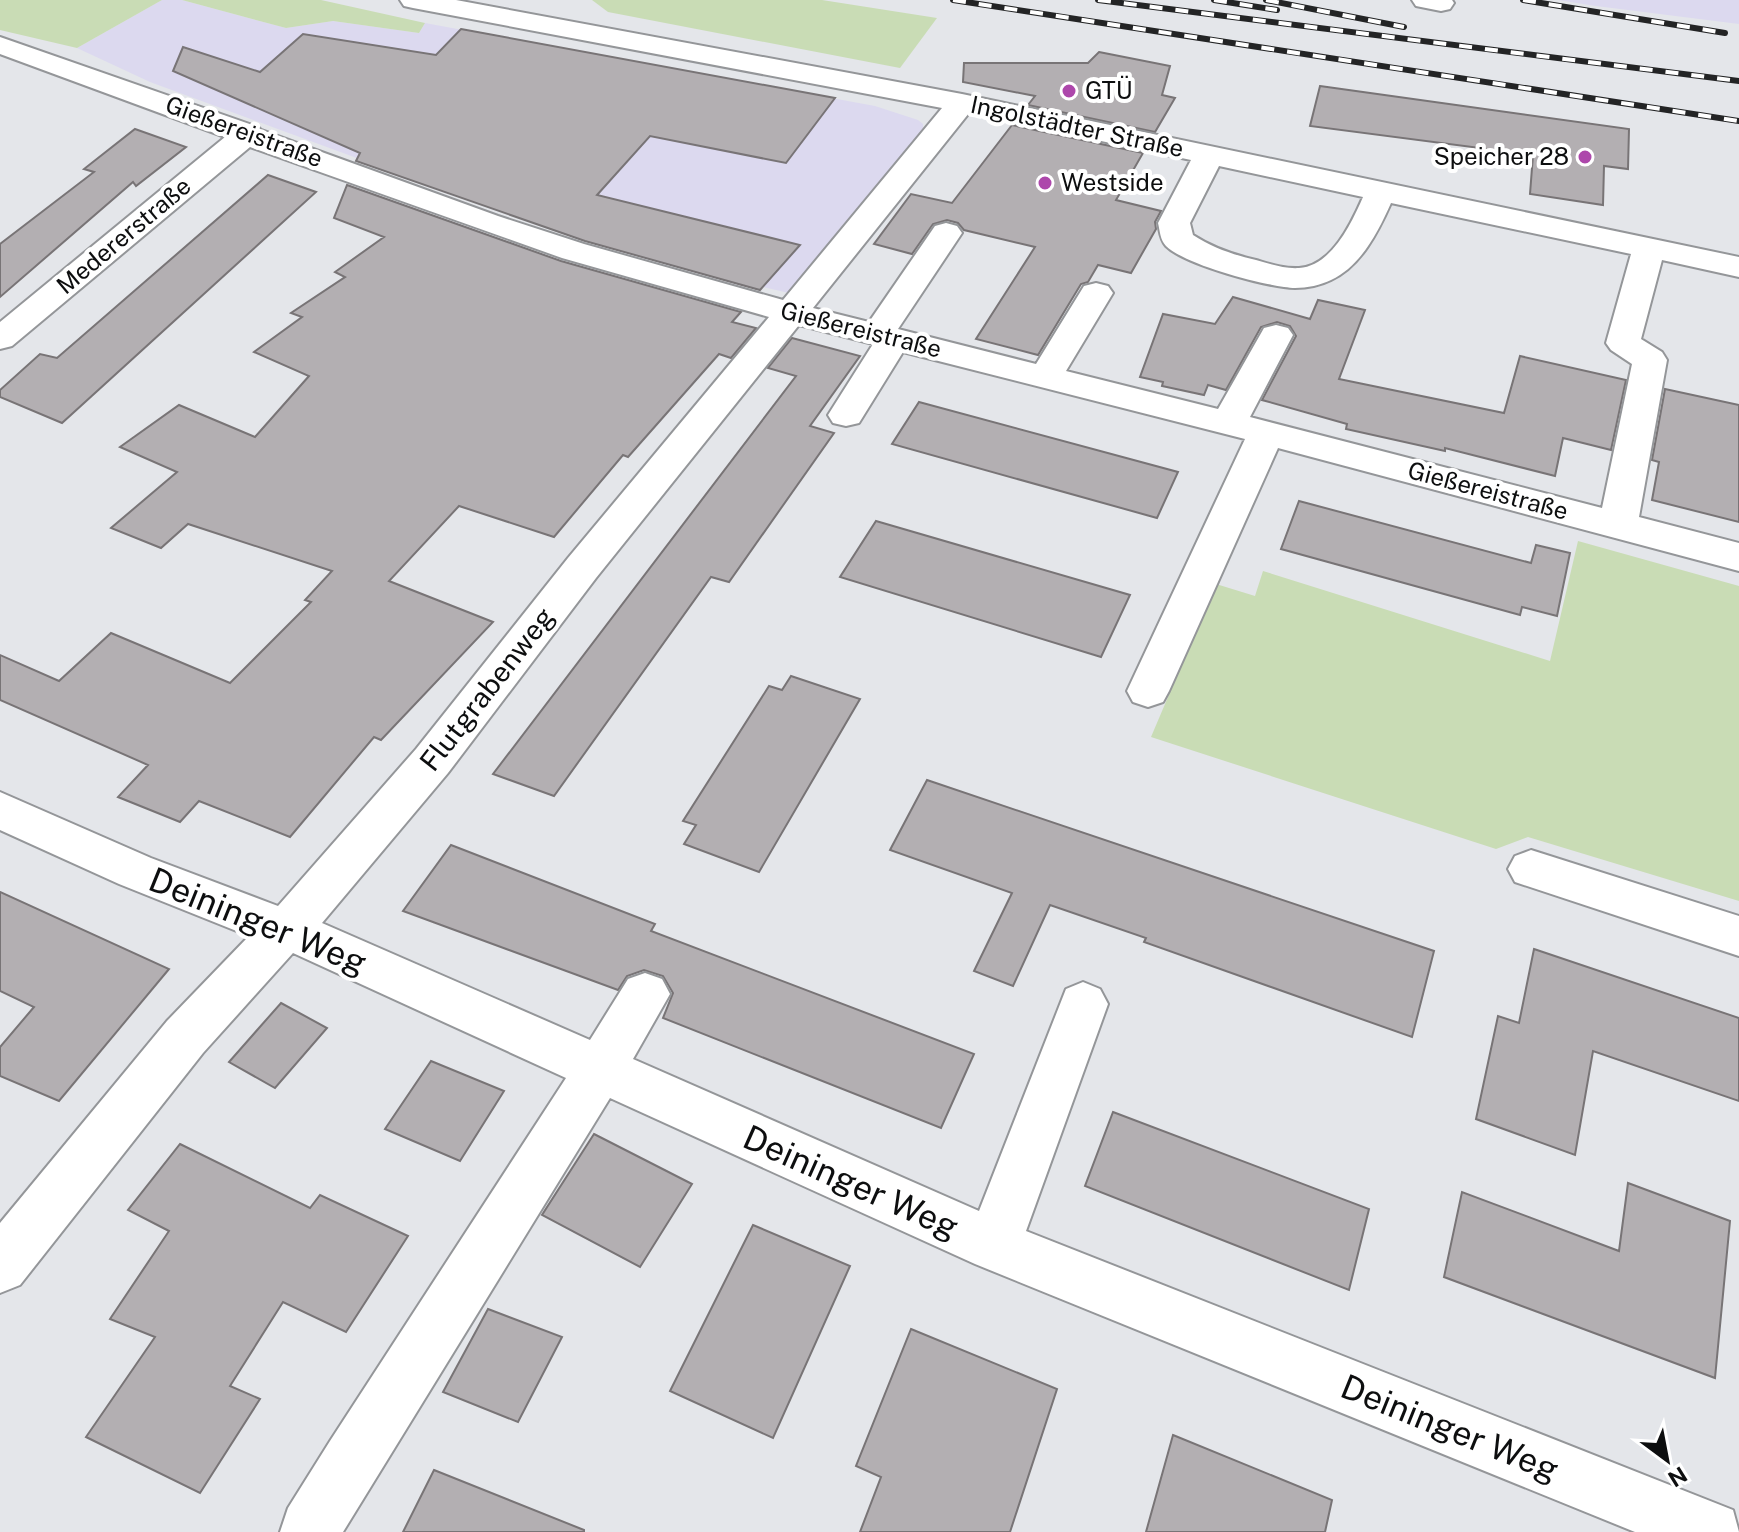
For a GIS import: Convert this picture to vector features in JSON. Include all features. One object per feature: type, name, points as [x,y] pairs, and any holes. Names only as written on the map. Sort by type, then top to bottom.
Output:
[{"type":"street","name":"Ingolstädter Straße","points":[[413,0],[962,103],[1739,267]]},
{"type":"street","name":"Gießereistraße","points":[[0,45],[502,228],[790,313],[1248,428],[1739,557]]},
{"type":"street","name":"Flutgrabenweg","points":[[0,1266],[185,1037],[286,929],[432,761],[582,568],[962,103]]},
{"type":"street","name":"Medererstraße","points":[[0,339],[248,133]]},
{"type":"street","points":[[1210,154],[1174,223],[1178,240],[1214,261],[1271,273],[1301,278],[1324,272],[1339,262],[1381,190]]},
{"type":"street","points":[[846,415],[886,337],[946,233]]},
{"type":"street","points":[[1618,525],[1650,360],[1623,343],[1649,249]]},
{"type":"street","points":[[1045,377],[1096,293]]},
{"type":"street","points":[[1148,691],[1248,428],[1276,335]]},
{"type":"street","name":"Deininger Weg","points":[[0,810],[135,871],[286,929],[994,1245],[1711,1532]]},
{"type":"street","points":[[1531,869],[1739,936]]},
{"type":"street","points":[[310,1530],[383,1408],[600,1071],[645,994]]},
{"type":"street","points":[[994,1245],[1083,1004]]},
{"type":"shaded area","points":[[162,0],[182,0],[286,28],[333,21],[419,33],[425,23],[875,106],[918,120],[923,124],[923,131],[789,293],[673,266],[471,200],[150,82],[77,48]]},
{"type":"shaded area","points":[[1558,0],[1739,0],[1739,24],[1596,6]]},
{"type":"green space","points":[[0,0],[162,0],[77,48],[0,30]]},
{"type":"green space","points":[[182,0],[321,0],[425,23],[419,33],[333,21],[286,28]]},
{"type":"green space","points":[[592,0],[822,0],[937,18],[900,68],[608,12]]},
{"type":"green space","points":[[1578,541],[1739,586],[1739,901],[1528,837],[1496,849],[1151,737],[1216,584],[1255,596],[1263,571],[1550,661]]},
{"type":"building","points":[[461,29],[835,98],[786,163],[650,136],[597,195],[800,245],[760,290],[585,241],[356,161],[360,153],[173,71],[183,47],[260,72],[303,34],[436,55]]},
{"type":"building","points":[[1099,52],[1170,66],[1162,95],[1175,98],[1155,132],[1028,105],[1035,96],[963,82],[964,63],[1088,63]]},
{"type":"building","points":[[1320,86],[1629,129],[1628,169],[1604,166],[1603,205],[1530,194],[1533,155],[1310,126]]},
{"type":"building","points":[[1012,125],[1143,153],[1116,200],[1161,211],[1155,222],[1156,229],[1131,273],[1098,265],[1088,282],[1081,284],[1038,355],[976,339],[1035,247],[964,230],[958,223],[947,220],[933,224],[912,254],[874,244],[911,194],[952,203]]},
{"type":"building","points":[[135,129],[186,147],[136,186],[133,182],[0,297],[0,244],[94,172],[84,169]]},
{"type":"building","points":[[268,175],[316,192],[62,423],[0,397],[0,390],[40,354],[57,358]]},
{"type":"building","points":[[347,185],[561,261],[741,312],[732,322],[756,328],[731,358],[719,354],[628,457],[623,455],[554,537],[459,506],[389,581],[493,622],[381,740],[374,737],[290,837],[199,801],[180,822],[118,797],[148,765],[0,700],[0,655],[59,681],[111,633],[230,683],[311,602],[305,600],[332,571],[188,524],[161,548],[111,528],[177,472],[120,447],[179,405],[255,437],[309,376],[254,352],[302,317],[291,313],[345,277],[335,272],[384,237],[334,218]]},
{"type":"building","points":[[1233,297],[1310,319],[1318,300],[1365,310],[1339,379],[1504,413],[1520,356],[1626,380],[1611,450],[1563,438],[1555,476],[1445,448],[1445,451],[1346,429],[1347,424],[1262,400],[1296,336],[1290,326],[1277,322],[1261,327],[1226,390],[1208,385],[1204,395],[1162,386],[1163,382],[1140,377],[1163,314],[1215,324]]},
{"type":"building","points":[[792,338],[860,356],[810,426],[834,433],[729,582],[711,577],[554,796],[493,774],[796,376],[768,368]]},
{"type":"building","points":[[1665,389],[1739,405],[1739,522],[1652,500],[1659,462],[1652,460]]},
{"type":"building","points":[[919,402],[1178,472],[1157,518],[892,444]]},
{"type":"building","points":[[1299,501],[1531,563],[1536,545],[1570,553],[1557,616],[1522,607],[1520,615],[1281,549]]},
{"type":"building","points":[[876,521],[1130,595],[1101,657],[840,577]]},
{"type":"building","points":[[791,676],[860,699],[759,872],[684,844],[696,825],[683,821],[769,686],[782,690]]},
{"type":"building","points":[[927,780],[1434,951],[1412,1037],[1144,942],[1146,938],[1050,905],[1013,986],[974,971],[1012,893],[890,850]]},
{"type":"building","points":[[451,845],[655,924],[651,931],[974,1054],[941,1128],[663,1018],[673,993],[663,976],[644,970],[627,976],[618,990],[403,911]]},
{"type":"building","points":[[0,892],[169,969],[59,1101],[0,1076],[0,1047],[34,1007],[0,991]]},
{"type":"building","points":[[1534,949],[1739,1018],[1739,1101],[1593,1051],[1575,1155],[1476,1119],[1498,1016],[1519,1023]]},
{"type":"building","points":[[281,1003],[327,1028],[275,1088],[229,1062]]},
{"type":"building","points":[[431,1061],[504,1091],[460,1161],[385,1129]]},
{"type":"building","points":[[1113,1112],[1369,1209],[1349,1290],[1085,1186]]},
{"type":"building","points":[[594,1134],[692,1184],[640,1267],[542,1215]]},
{"type":"building","points":[[180,1144],[310,1208],[320,1195],[408,1236],[346,1332],[283,1302],[230,1386],[260,1399],[200,1493],[86,1437],[155,1337],[110,1319],[169,1231],[128,1210]]},
{"type":"building","points":[[1628,1183],[1730,1221],[1715,1378],[1444,1277],[1462,1192],[1619,1251]]},
{"type":"building","points":[[753,1225],[850,1266],[773,1438],[670,1391]]},
{"type":"building","points":[[488,1309],[562,1337],[518,1422],[443,1392]]},
{"type":"building","points":[[911,1329],[1057,1389],[1010,1532],[860,1532],[881,1477],[856,1466]]},
{"type":"building","points":[[1173,1435],[1332,1500],[1325,1532],[1146,1532]]},
{"type":"building","points":[[434,1470],[584,1530],[584,1532],[403,1532]]},
{"type":"railway","points":[[953,0],[1739,121]]},
{"type":"railway","points":[[1098,0],[1739,81]]},
{"type":"railway","points":[[1214,0],[1277,10]]},
{"type":"railway","points":[[1266,0],[1404,27]]},
{"type":"railway","points":[[1523,0],[1725,33]]},
{"type":"place","name":"GTÜ","points":[[1069,91]]},
{"type":"place","name":"Speicher 28","points":[[1585,157]]},
{"type":"place","name":"Westside","points":[[1045,183]]}]
